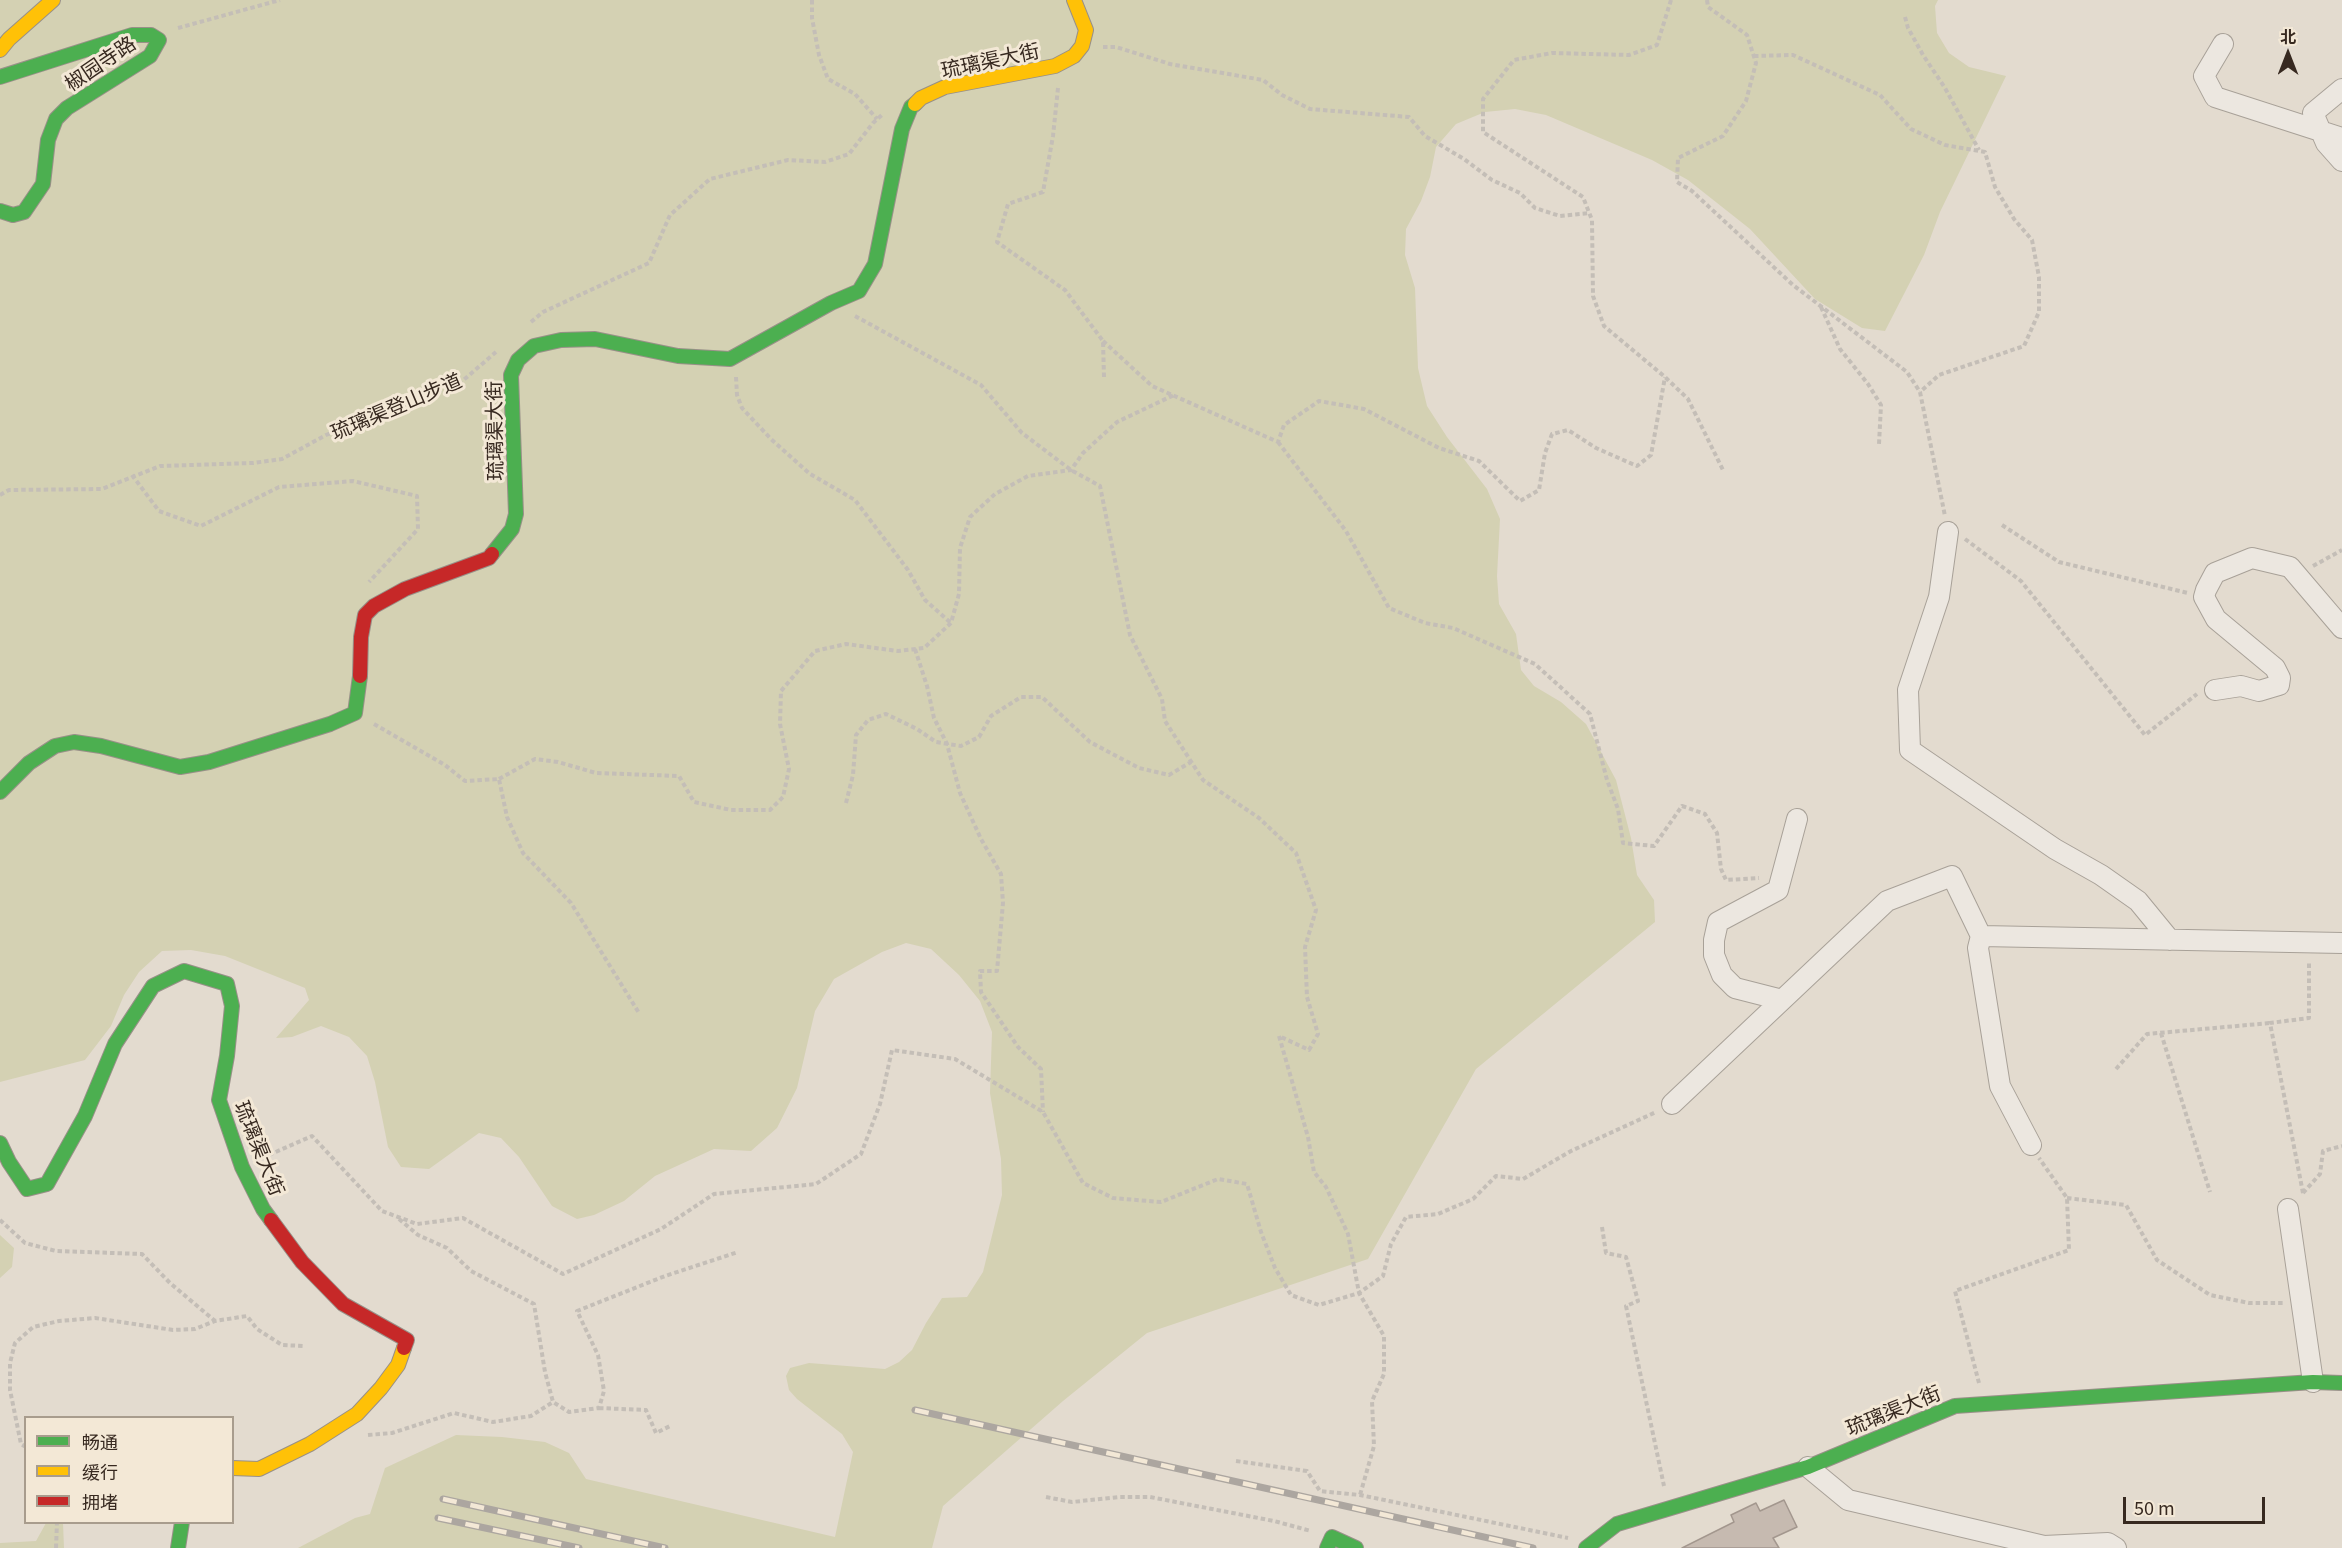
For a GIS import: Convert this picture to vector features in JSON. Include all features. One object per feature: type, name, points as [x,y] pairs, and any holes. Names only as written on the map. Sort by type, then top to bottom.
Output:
[{"type":"street","points":[[0,50],[9,39],[53,0]]},
{"type":"street","points":[[1074,0],[1086,30],[1082,45]]},
{"type":"street","name":"椒园寺路","points":[[0,77],[4,78],[132,35],[151,35],[159,40],[150,56],[67,108],[56,119],[48,140],[43,184],[24,212],[13,215],[0,211]]},
{"type":"street","points":[[2223,44],[2204,76],[2215,97],[2342,138]]},
{"type":"street","name":"琉璃渠大街","points":[[355,712],[360,678],[361,636],[365,615],[374,606],[405,589],[489,558],[512,529],[516,514],[511,375],[518,360],[534,346],[561,340],[595,339],[678,356],[730,359],[831,303],[859,291],[875,264],[902,129],[911,107],[921,98],[945,87],[1055,66],[1074,56],[1082,45]]},
{"type":"street","points":[[2342,89],[2313,113],[2326,143],[2342,161]]},
{"type":"street","points":[[1948,532],[1939,597],[1908,690],[1910,750],[2055,849],[2101,875],[2138,901],[2170,940]]},
{"type":"street","points":[[2215,690],[2241,686],[2259,691],[2279,685],[2280,678],[2275,668],[2216,619],[2204,597],[2215,573],[2252,558],[2290,567],[2342,628]]},
{"type":"street","points":[[0,792],[29,763],[55,746],[74,742],[101,746],[180,767],[209,762],[330,724],[355,712]]},
{"type":"street","points":[[1782,1000],[1735,988],[1722,975],[1714,955],[1718,922],[1778,890],[1797,819]]},
{"type":"street","points":[[1672,1104],[1887,901],[1952,876],[1981,936],[1978,948],[2000,1086],[2031,1145]]},
{"type":"street","points":[[1981,936],[2342,943]]},
{"type":"street","name":"琉璃渠大街","points":[[0,1143],[9,1162],[27,1189],[47,1184],[85,1116],[115,1044],[153,986],[184,971],[227,984],[232,1006],[227,1056],[219,1100],[242,1167],[263,1209],[302,1262],[343,1304],[407,1340],[398,1365],[357,1414],[310,1444],[259,1469],[234,1468]]},
{"type":"street","points":[[2288,1209],[2313,1382]]},
{"type":"street","name":"琉璃渠大街","points":[[1589,1545],[1617,1524],[1808,1467],[1955,1406],[2313,1382],[2342,1383]]},
{"type":"street","points":[[1808,1467],[1848,1500],[2044,1546],[2108,1543],[2116,1548]]},
{"type":"street","points":[[178,1548],[182,1524]]},
{"type":"street","points":[[1329,1542],[1356,1548]]},
{"type":"path","points":[[151,35],[280,0]]},
{"type":"path","points":[[812,0],[812,18],[817,46],[828,79],[855,94],[877,119]]},
{"type":"path","points":[[1671,0],[1657,45],[1629,55],[1552,53],[1514,60],[1483,99],[1483,132],[1583,197],[1593,219],[1593,296],[1604,326],[1688,399],[1723,470]]},
{"type":"path","points":[[1707,0],[1708,7],[1747,35],[1756,63],[1746,101],[1723,136],[1678,158],[1677,182],[1692,190],[1793,285],[1907,372],[1920,392],[1948,532],[1971,541],[2020,580],[2145,735],[2199,692],[2215,690]]},
{"type":"path","points":[[1905,17],[1908,28],[1945,88],[1979,151]]},
{"type":"path","points":[[1082,45],[1116,47],[1170,64],[1263,80],[1310,110],[1409,117],[1425,136],[1464,159],[1492,180],[1520,193],[1535,208],[1560,216],[1590,213]]},
{"type":"path","points":[[1754,56],[1793,55],[1880,95],[1911,129],[1945,145],[1985,152],[1995,187],[2014,219],[2032,240],[2039,277],[2039,312],[2024,346],[1939,375],[1920,392]]},
{"type":"path","points":[[1061,63],[1053,136],[1043,192],[1008,204],[997,242],[1065,290],[1103,341],[1152,386],[1278,442],[1346,531],[1389,608],[1425,623],[1454,628],[1535,664],[1590,714],[1607,780],[1618,809],[1623,843],[1654,846],[1682,806],[1705,814],[1717,833],[1721,869],[1726,880],[1781,877]]},
{"type":"path","points":[[526,326],[543,312],[649,263],[670,215],[711,179],[788,160],[825,162],[849,154],[886,111]]},
{"type":"path","points":[[831,303],[981,385],[1022,433],[1071,470],[1100,486],[1130,635],[1162,699],[1165,721],[1203,780],[1259,818],[1296,854],[1316,910],[1305,947],[1307,997],[1318,1034],[1309,1050],[1279,1036],[1308,1137],[1314,1172],[1326,1187],[1348,1234],[1359,1293],[1384,1336],[1384,1374],[1372,1401],[1374,1446],[1360,1495]]},
{"type":"path","points":[[1821,306],[1840,349],[1868,384],[1881,405],[1879,444]]},
{"type":"path","points":[[1103,341],[1104,377]]},
{"type":"path","name":"琉璃渠登山步道","points":[[0,495],[9,490],[102,489],[132,475],[160,466],[253,464],[282,459],[326,435],[460,383],[501,348]]},
{"type":"path","points":[[730,359],[742,408],[771,439],[810,474],[855,500],[908,570],[925,600],[951,623]]},
{"type":"path","points":[[1278,442],[1284,425],[1319,401],[1364,409],[1439,448],[1479,461],[1520,501],[1539,490],[1545,453],[1552,434],[1568,430],[1596,448],[1637,466],[1651,455],[1665,377]]},
{"type":"path","points":[[355,712],[445,765],[465,781],[499,779],[535,759],[558,762],[596,773],[679,776],[694,802],[731,810],[770,810],[783,797],[789,769],[780,724],[781,691],[815,651],[846,644],[898,651],[924,648],[951,623],[959,594],[960,548],[970,517],[995,494],[1028,476],[1071,470],[1083,453],[1117,422],[1174,395]]},
{"type":"path","points":[[132,475],[159,511],[201,526],[279,487],[353,481],[417,496],[418,529],[366,585]]},
{"type":"path","points":[[2002,525],[2059,562],[2204,597]]},
{"type":"path","points":[[2296,575],[2342,550]]},
{"type":"path","points":[[915,649],[934,718],[947,744],[960,793],[981,839],[1001,874],[1003,903],[997,971],[980,971],[981,992],[1018,1047],[1041,1069],[1043,1112],[1083,1183],[1113,1198],[1161,1202],[1218,1179],[1247,1184],[1261,1232],[1275,1268],[1291,1295],[1319,1305],[1359,1293],[1383,1276],[1391,1244],[1406,1217],[1438,1214],[1473,1199],[1496,1176],[1523,1179],[1571,1151],[1672,1104]]},
{"type":"path","points":[[846,803],[853,775],[856,735],[868,720],[886,714],[917,729],[936,742],[961,746],[979,737],[991,716],[1021,697],[1042,697],[1090,742],[1138,768],[1169,775],[1191,762]]},
{"type":"path","points":[[499,779],[507,817],[523,853],[570,903],[639,1013]]},
{"type":"path","points":[[2116,1069],[2147,1034],[2309,1018],[2309,942]]},
{"type":"path","points":[[2270,1023],[2303,1193]]},
{"type":"path","points":[[2160,1033],[2210,1192]]},
{"type":"path","points":[[242,1167],[312,1136],[382,1211],[417,1224],[463,1218],[563,1274],[661,1229],[714,1194],[816,1184],[861,1154],[880,1104],[892,1050],[955,1059],[1043,1112]]},
{"type":"path","points":[[1984,1404],[1955,1291],[2069,1250],[2067,1198],[2031,1145]]},
{"type":"path","points":[[2288,1209],[2320,1174],[2323,1150],[2342,1146]]},
{"type":"path","points":[[2067,1198],[2126,1205],[2157,1260],[2210,1295],[2249,1303],[2301,1302]]},
{"type":"path","points":[[396,1216],[418,1235],[447,1248],[471,1271],[534,1304],[545,1372],[553,1402],[569,1412],[599,1408],[646,1410],[656,1433],[672,1425]]},
{"type":"path","points":[[0,1220],[25,1243],[35,1246],[56,1251],[142,1254],[215,1321]]},
{"type":"path","points":[[1602,1227],[1606,1253],[1626,1257],[1638,1301],[1626,1306],[1669,1507]]},
{"type":"path","points":[[599,1408],[604,1391],[598,1355],[577,1311],[665,1275],[738,1252]]},
{"type":"path","points":[[24,1446],[21,1444],[10,1390],[10,1363],[15,1343],[33,1327],[59,1321],[95,1318],[173,1330],[195,1329],[215,1321],[247,1316],[257,1329],[282,1345],[304,1346]]},
{"type":"path","points":[[363,1435],[392,1433],[454,1413],[493,1422],[531,1416],[553,1402]]},
{"type":"path","points":[[1236,1461],[1307,1471],[1320,1491],[1360,1495],[1589,1545]]},
{"type":"path","points":[[1046,1497],[1072,1502],[1119,1497],[1150,1497],[1274,1521],[1329,1542]]},
{"type":"path","points":[[56,1548],[57,1524]]},
{"type":"shaded area","points":[[0,0],[1938,0],[1935,6],[1937,33],[1949,53],[1969,67],[2006,76],[1940,212],[1924,255],[1885,331],[1862,328],[1815,299],[1750,229],[1688,180],[1652,160],[1546,115],[1515,109],[1485,112],[1456,124],[1436,147],[1430,177],[1421,201],[1406,229],[1405,255],[1415,288],[1418,368],[1427,406],[1447,437],[1487,489],[1500,519],[1497,576],[1499,604],[1516,634],[1521,670],[1534,686],[1561,702],[1586,724],[1616,780],[1631,838],[1637,875],[1654,900],[1655,922],[1476,1069],[1368,1259],[1147,1333],[1063,1401],[943,1506],[932,1548],[298,1548],[355,1518],[370,1514],[385,1468],[456,1435],[545,1442],[569,1453],[586,1479],[835,1537],[853,1452],[842,1434],[797,1399],[789,1390],[786,1376],[790,1368],[809,1363],[885,1369],[899,1362],[912,1350],[942,1298],[967,1297],[983,1272],[1002,1195],[1001,1159],[990,1093],[992,1032],[980,1001],[959,975],[931,949],[906,943],[882,952],[834,979],[815,1011],[797,1088],[777,1128],[751,1151],[714,1149],[655,1176],[624,1201],[594,1215],[577,1219],[552,1206],[519,1157],[501,1138],[479,1133],[429,1169],[401,1167],[388,1147],[375,1082],[367,1056],[349,1037],[321,1026],[292,1037],[276,1038],[309,1000],[305,988],[225,956],[191,950],[162,951],[139,972],[124,995],[111,1026],[85,1060],[0,1082]]},
{"type":"shaded area","points":[[0,1235],[14,1248],[12,1267],[0,1278]]},
{"type":"shaded area","points":[[45,1524],[63,1524],[64,1548],[0,1548],[0,1543],[36,1541]]},
{"type":"building","points":[[1784,1500],[1797,1527],[1773,1538],[1779,1548],[1682,1548],[1734,1522],[1731,1515],[1756,1503],[1760,1511]]},
{"type":"railway","points":[[915,1410],[1533,1548]]},
{"type":"railway","points":[[443,1499],[665,1548]]},
{"type":"railway","points":[[438,1518],[579,1548]]},
{"type":"traffic: fast","points":[[0,77],[132,35],[151,35],[159,40],[150,56],[67,108],[56,119],[48,140],[43,184],[24,212],[13,215],[0,211]]},
{"type":"traffic: fast","points":[[492,554],[512,529],[516,514],[511,375],[518,360],[534,346],[561,340],[595,339],[678,356],[730,359],[831,303],[859,291],[875,264],[902,129],[911,107],[915,104]]},
{"type":"traffic: fast","points":[[0,792],[29,763],[55,746],[74,742],[101,746],[180,767],[209,762],[330,724],[355,713],[360,676]]},
{"type":"traffic: fast","points":[[0,1143],[9,1162],[27,1189],[47,1184],[85,1116],[115,1044],[153,986],[184,971],[227,984],[232,1006],[227,1056],[219,1100],[242,1167],[271,1220]]},
{"type":"traffic: fast","points":[[1586,1548],[1617,1524],[1808,1467],[1955,1406],[2313,1382],[2342,1383]]},
{"type":"traffic: fast","points":[[178,1548],[182,1524]]},
{"type":"traffic: fast","points":[[1327,1548],[1332,1537],[1356,1548]]},
{"type":"traffic: slow","points":[[0,50],[9,39],[53,0]]},
{"type":"traffic: slow","points":[[915,104],[921,98],[945,87],[1055,66],[1074,56],[1082,46],[1086,30],[1074,0]]},
{"type":"traffic: slow","points":[[234,1468],[259,1469],[310,1444],[357,1414],[398,1365],[404,1348]]},
{"type":"traffic: jam","points":[[360,676],[361,637],[365,615],[374,606],[405,589],[489,558],[492,554]]},
{"type":"traffic: jam","points":[[271,1220],[302,1262],[343,1304],[407,1340],[404,1348]]}]
